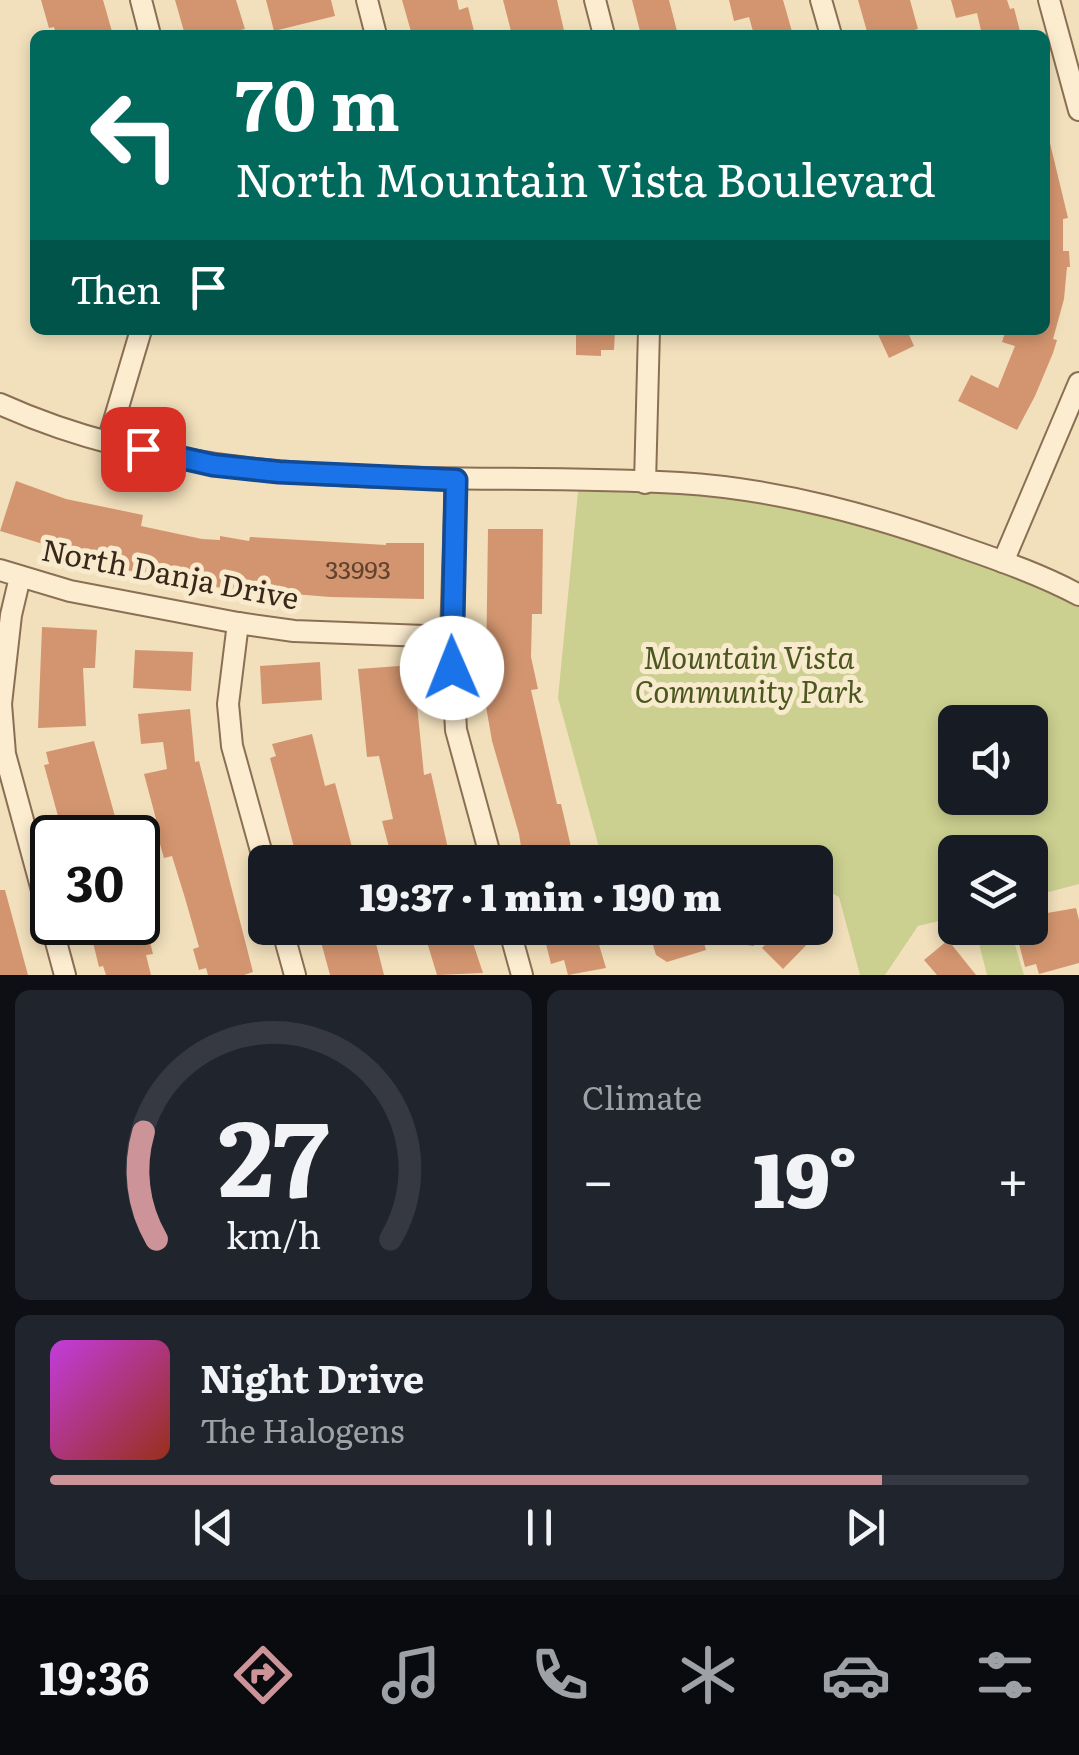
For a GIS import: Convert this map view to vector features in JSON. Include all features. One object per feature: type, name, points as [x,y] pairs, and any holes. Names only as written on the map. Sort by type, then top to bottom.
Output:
[{"type":"street","points":[[141,0],[149,30]]},
{"type":"street","points":[[367,0],[370,30]]},
{"type":"street","points":[[594,0],[603,30]]},
{"type":"street","points":[[821,0],[830,30]]},
{"type":"street","points":[[1050,0],[1079,110]]},
{"type":"street","points":[[644,483],[649,335]]},
{"type":"street","points":[[108,441],[138,339]]},
{"type":"street","points":[[1002,562],[1079,382]]},
{"type":"street","points":[[0,404],[108,441],[213,465],[456,480],[681,483],[808,502],[903,526],[1002,562],[1079,596]]},
{"type":"street","points":[[456,480],[451,636],[456,730],[487,845]]},
{"type":"street","name":"North Danja Drive","points":[[0,570],[70,591],[238,623],[294,631],[451,636]]},
{"type":"street","points":[[20,577],[11,616],[1,704],[5,754],[65,975]]},
{"type":"street","points":[[238,623],[228,704],[232,746],[259,845]]},
{"type":"street","points":[[287,945],[295,975]]},
{"type":"street","points":[[514,945],[522,975]]},
{"type":"green space","name":"Mountain Vista Community Park","points":[[579,482],[780,495],[1079,595],[1079,884],[1048,892],[1048,835],[938,835],[938,921],[918,926],[885,975],[860,975],[839,897],[833,894],[833,845],[598,845],[558,698]]},
{"type":"green space","points":[[979,945],[1015,945],[1024,975],[987,975]]},
{"type":"building","points":[[41,0],[103,0],[112,30],[55,30],[49,28]]},
{"type":"building","points":[[175,0],[236,0],[245,29],[240,30],[184,30]]},
{"type":"building","points":[[266,0],[331,0],[335,16],[274,30]]},
{"type":"building","points":[[402,0],[457,0],[459,10],[468,7],[474,30],[411,30]]},
{"type":"building","points":[[503,0],[557,0],[564,30],[511,30]]},
{"type":"building","points":[[632,0],[669,0],[677,30],[640,30]]},
{"type":"building","points":[[729,0],[783,0],[792,30],[753,30],[749,17],[734,21]]},
{"type":"building","points":[[858,0],[910,0],[918,29],[867,30]]},
{"type":"building","points":[[951,0],[1007,0],[1010,9],[1014,8],[1020,30],[981,30],[977,13],[956,18]]},
{"type":"building","points":[[1050,143],[1068,218],[1063,219],[1063,251],[1069,251],[1070,267],[1053,353],[1017,430],[958,401],[971,375],[998,388],[1015,346],[1002,342],[1004,335],[1050,335]]},
{"type":"building","points":[[576,335],[615,335],[614,350],[601,350],[601,356],[576,355]]},
{"type":"building","points":[[878,335],[909,335],[914,346],[889,358]]},
{"type":"building","points":[[16,481],[66,499],[143,515],[141,526],[202,539],[220,540],[220,536],[249,541],[250,537],[386,545],[424,543],[424,599],[330,597],[221,588],[163,573],[162,578],[92,562],[93,559],[0,531]]},
{"type":"building","points":[[488,529],[543,529],[542,614],[532,614],[531,657],[538,689],[531,690],[571,845],[521,845],[492,741],[483,689],[490,687],[486,672]]},
{"type":"building","points":[[42,627],[97,630],[95,668],[83,668],[86,726],[38,728]]},
{"type":"building","points":[[135,650],[193,652],[191,691],[133,688]]},
{"type":"building","points":[[320,662],[322,700],[262,704],[260,666]]},
{"type":"building","points":[[413,665],[424,775],[431,773],[447,845],[388,845],[382,821],[393,819],[379,756],[367,757],[358,669]]},
{"type":"building","points":[[190,709],[195,762],[199,761],[253,972],[208,975],[206,968],[199,970],[193,949],[199,947],[172,856],[164,858],[160,815],[155,815],[144,774],[167,769],[163,742],[141,744],[138,714]]},
{"type":"building","points":[[312,734],[325,786],[335,783],[351,845],[293,845],[270,758],[276,756],[272,744]]},
{"type":"building","points":[[94,741],[115,815],[58,815],[44,765],[49,764],[46,752]]},
{"type":"building","points":[[0,890],[5,890],[28,975],[0,975]]},
{"type":"building","points":[[1076,908],[1079,963],[1039,974],[1036,964],[1025,967],[1019,945],[1048,945],[1048,913]]},
{"type":"building","points":[[94,945],[151,945],[153,954],[146,955],[151,975],[106,975],[103,966],[99,967]]},
{"type":"building","points":[[322,945],[376,945],[384,975],[330,975]]},
{"type":"building","points":[[428,945],[474,945],[483,973],[437,975]]},
{"type":"building","points":[[546,945],[599,945],[606,968],[568,975],[564,960],[551,964]]},
{"type":"building","points":[[653,945],[705,945],[706,950],[667,962],[656,955]]},
{"type":"building","points":[[765,945],[806,945],[783,969],[762,948]]},
{"type":"building","points":[[942,945],[952,945],[976,975],[937,975],[924,960]]},
{"type":"route","points":[[143,449],[213,465],[279,472],[456,480],[452,668]]}]
